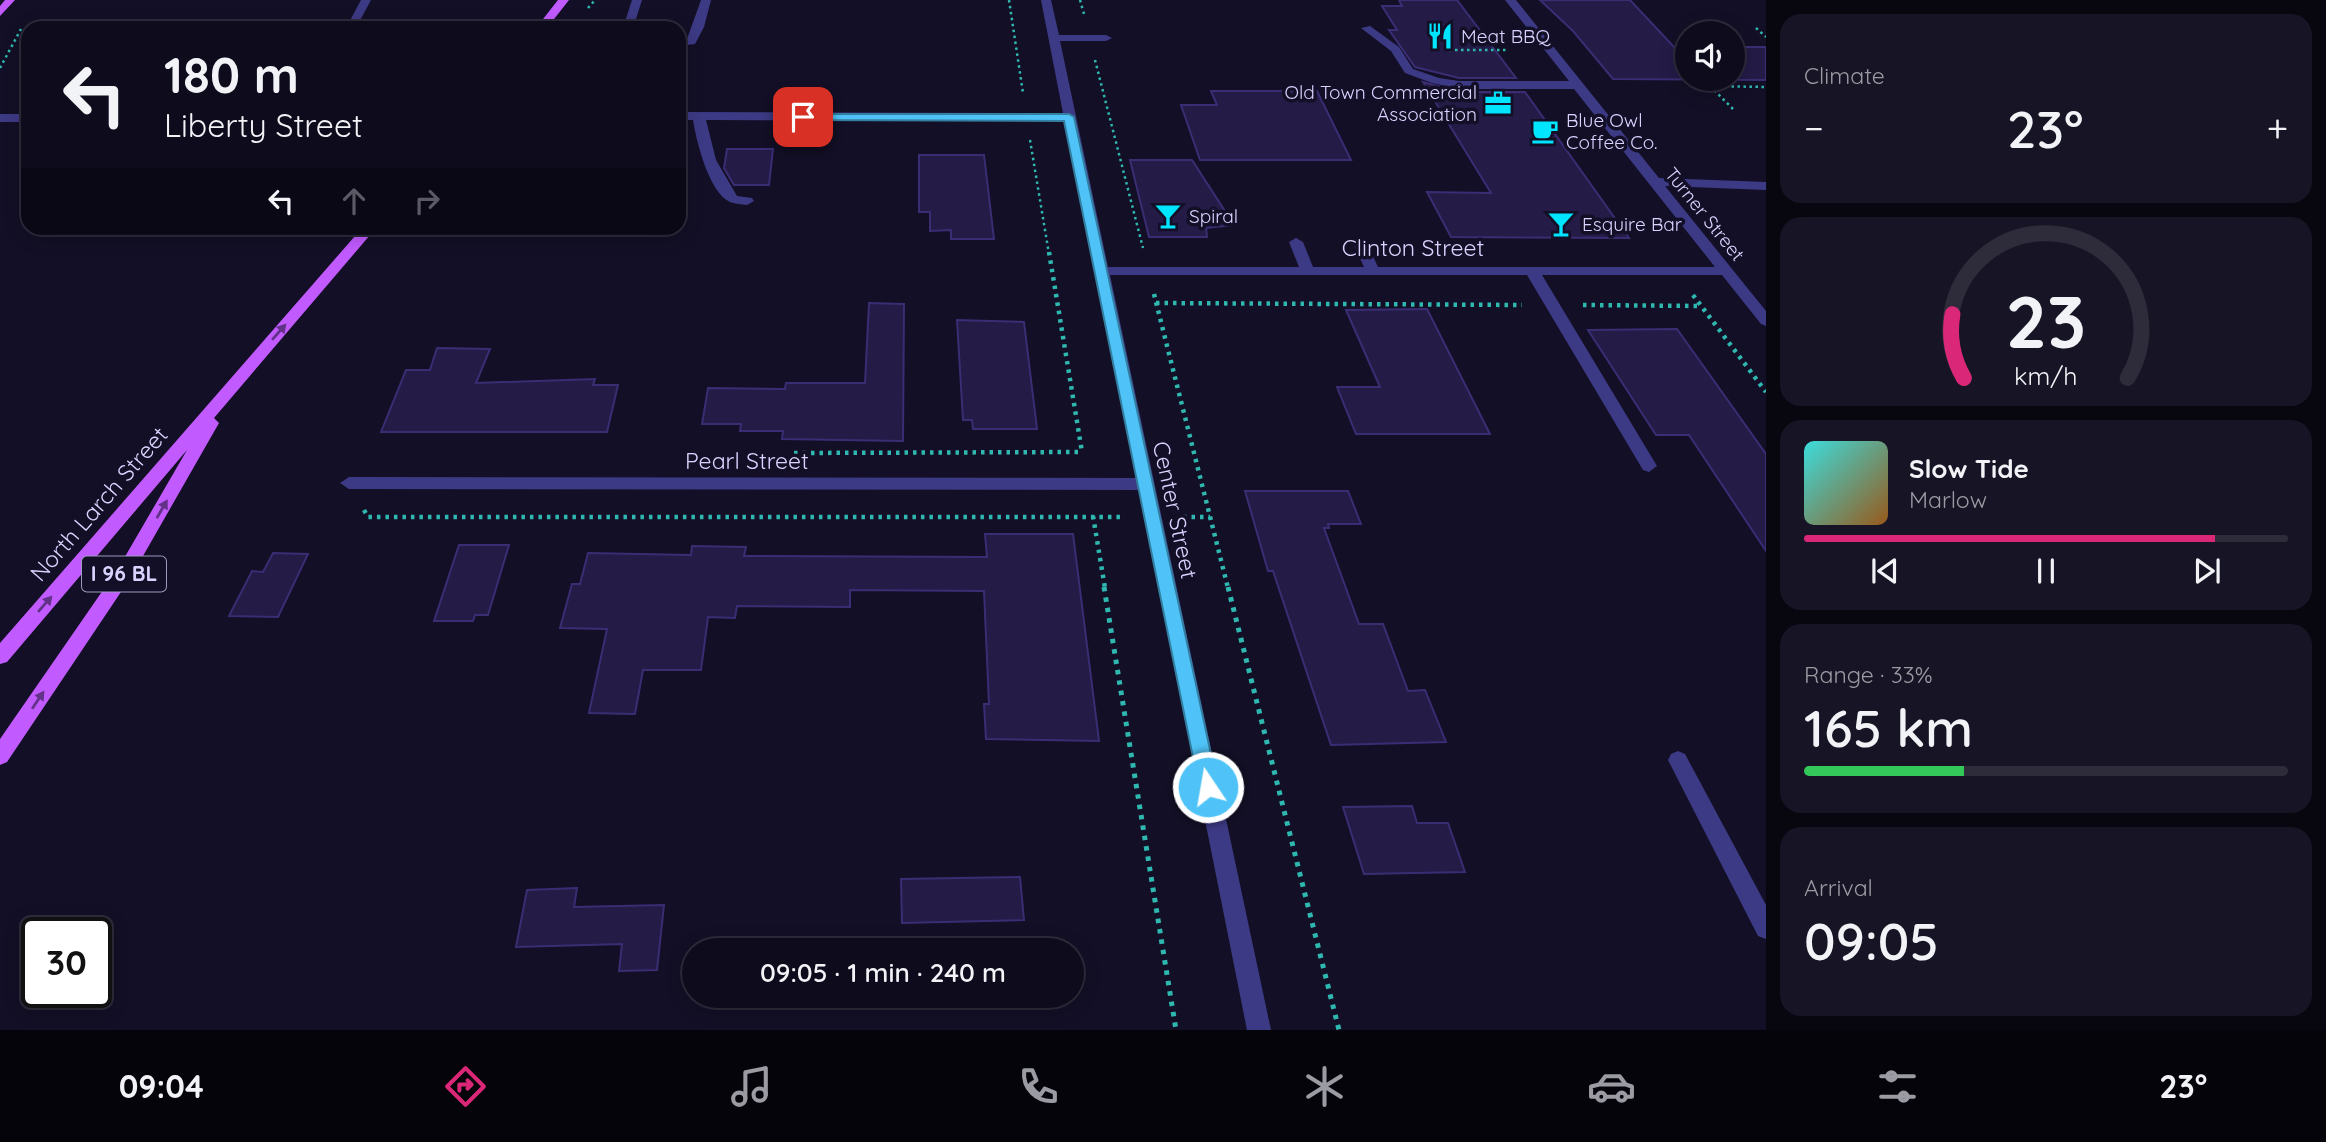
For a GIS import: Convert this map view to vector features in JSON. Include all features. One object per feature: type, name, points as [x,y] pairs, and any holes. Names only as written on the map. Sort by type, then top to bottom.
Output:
[{"type":"main road","points":[[0,13],[10,0]]},
{"type":"main road","points":[[547,21],[564,0]]},
{"type":"main road","name":"I 96 BL","points":[[0,756],[125,572],[234,384],[363,235]]},
{"type":"main road","name":"North Larch Street","points":[[0,656],[234,384]]},
{"type":"street","points":[[355,21],[366,0]]},
{"type":"street","points":[[630,21],[637,0]]},
{"type":"street","points":[[686,42],[691,42],[699,27],[706,0]]},
{"type":"street","name":"Center Street","points":[[1046,0],[1259,1030]]},
{"type":"street","name":"Turner Street","points":[[1510,0],[1766,321]]},
{"type":"street","points":[[1366,28],[1395,49],[1409,71],[1436,81],[1459,85],[1578,85]]},
{"type":"street","points":[[1053,38],[1106,38]]},
{"type":"street","points":[[686,116],[1069,117]]},
{"type":"street","points":[[699,116],[700,133],[718,177],[733,199],[747,201]]},
{"type":"street","points":[[0,118],[21,118]]},
{"type":"street","points":[[1654,182],[1766,186]]},
{"type":"street","points":[[1359,241],[1373,271]]},
{"type":"street","points":[[1296,242],[1308,271]]},
{"type":"street","name":"Clinton Street","points":[[1100,271],[1727,271]]},
{"type":"street","points":[[1532,271],[1649,466]]},
{"type":"street","name":"Pearl Street","points":[[349,483],[1145,484]]},
{"type":"street","points":[[1678,760],[1766,928]]},
{"type":"path","points":[[1009,0],[1176,1030]]},
{"type":"path","points":[[1080,0],[1339,1030]]},
{"type":"path","points":[[1756,28],[1766,37]]},
{"type":"path","points":[[0,68],[21,30]]},
{"type":"path","points":[[1492,43],[1501,43]]},
{"type":"path","points":[[1449,50],[1506,50]]},
{"type":"path","points":[[1733,110],[1710,86],[1766,86]]},
{"type":"path","points":[[1690,290],[1766,392]]},
{"type":"path","points":[[1156,303],[1702,306]]},
{"type":"building","points":[[1399,0],[1457,0],[1516,78],[1459,78],[1415,67],[1389,30],[1397,30],[1382,6],[1402,6]]},
{"type":"building","points":[[1540,0],[1630,0],[1675,47],[1675,79],[1613,79],[1573,31]]},
{"type":"building","points":[[1745,47],[1766,47],[1766,80],[1745,80]]},
{"type":"building","points":[[1423,82],[1459,92],[1525,92],[1629,238],[1451,237],[1427,192],[1491,193]]},
{"type":"building","points":[[1211,91],[1317,91],[1351,160],[1200,160],[1181,105],[1217,105]]},
{"type":"building","points":[[727,149],[773,149],[769,185],[734,185],[724,168]]},
{"type":"building","points":[[919,155],[984,155],[994,239],[951,239],[951,230],[930,231],[930,212],[919,212]]},
{"type":"building","points":[[1130,160],[1192,160],[1234,225],[1206,228],[1207,237],[1149,237]]},
{"type":"building","points":[[869,303],[904,304],[903,441],[782,439],[783,431],[740,431],[741,424],[702,424],[708,388],[785,389],[786,383],[865,383]]},
{"type":"building","points":[[1427,309],[1490,434],[1356,434],[1337,387],[1380,387],[1346,310]]},
{"type":"building","points":[[957,320],[1024,322],[1037,429],[973,429],[972,420],[963,420]]},
{"type":"building","points":[[1677,329],[1766,454],[1766,551],[1689,435],[1656,435],[1588,330]]},
{"type":"building","points":[[437,348],[490,349],[476,383],[595,379],[593,385],[618,385],[607,432],[381,432],[406,370],[430,370]]},
{"type":"building","points":[[1245,491],[1348,491],[1361,524],[1328,524],[1329,528],[1324,528],[1359,624],[1383,624],[1408,691],[1425,690],[1446,742],[1331,745],[1273,571],[1268,571]]},
{"type":"building","points":[[985,534],[1073,534],[1099,741],[986,739],[984,704],[989,704],[984,591],[850,590],[850,607],[737,606],[735,618],[708,617],[701,670],[643,670],[635,714],[589,713],[607,629],[560,628],[572,584],[580,584],[588,553],[691,555],[692,546],[746,547],[744,556],[987,557]]},
{"type":"building","points":[[459,545],[509,545],[488,615],[475,615],[473,621],[434,621]]},
{"type":"building","points":[[273,553],[308,554],[278,617],[229,616],[252,571],[263,572]]},
{"type":"building","points":[[1412,806],[1417,823],[1448,823],[1465,872],[1364,874],[1343,807]]},
{"type":"building","points":[[1020,877],[1024,920],[902,923],[901,879]]},
{"type":"building","points":[[577,888],[574,907],[664,905],[657,970],[619,971],[622,944],[516,947],[527,890]]},
{"type":"place","name":"Meat BBQ","points":[[1440,36]]},
{"type":"place","name":"Old Town Commercial Association","points":[[1498,103]]},
{"type":"place","name":"Blue Owl Coffee Co.","points":[[1545,131]]},
{"type":"place","name":"Spiral","points":[[1168,216]]},
{"type":"place","name":"Esquire Bar","points":[[1561,224]]},
{"type":"route","points":[[803,117],[1069,117],[1208,787]]}]
